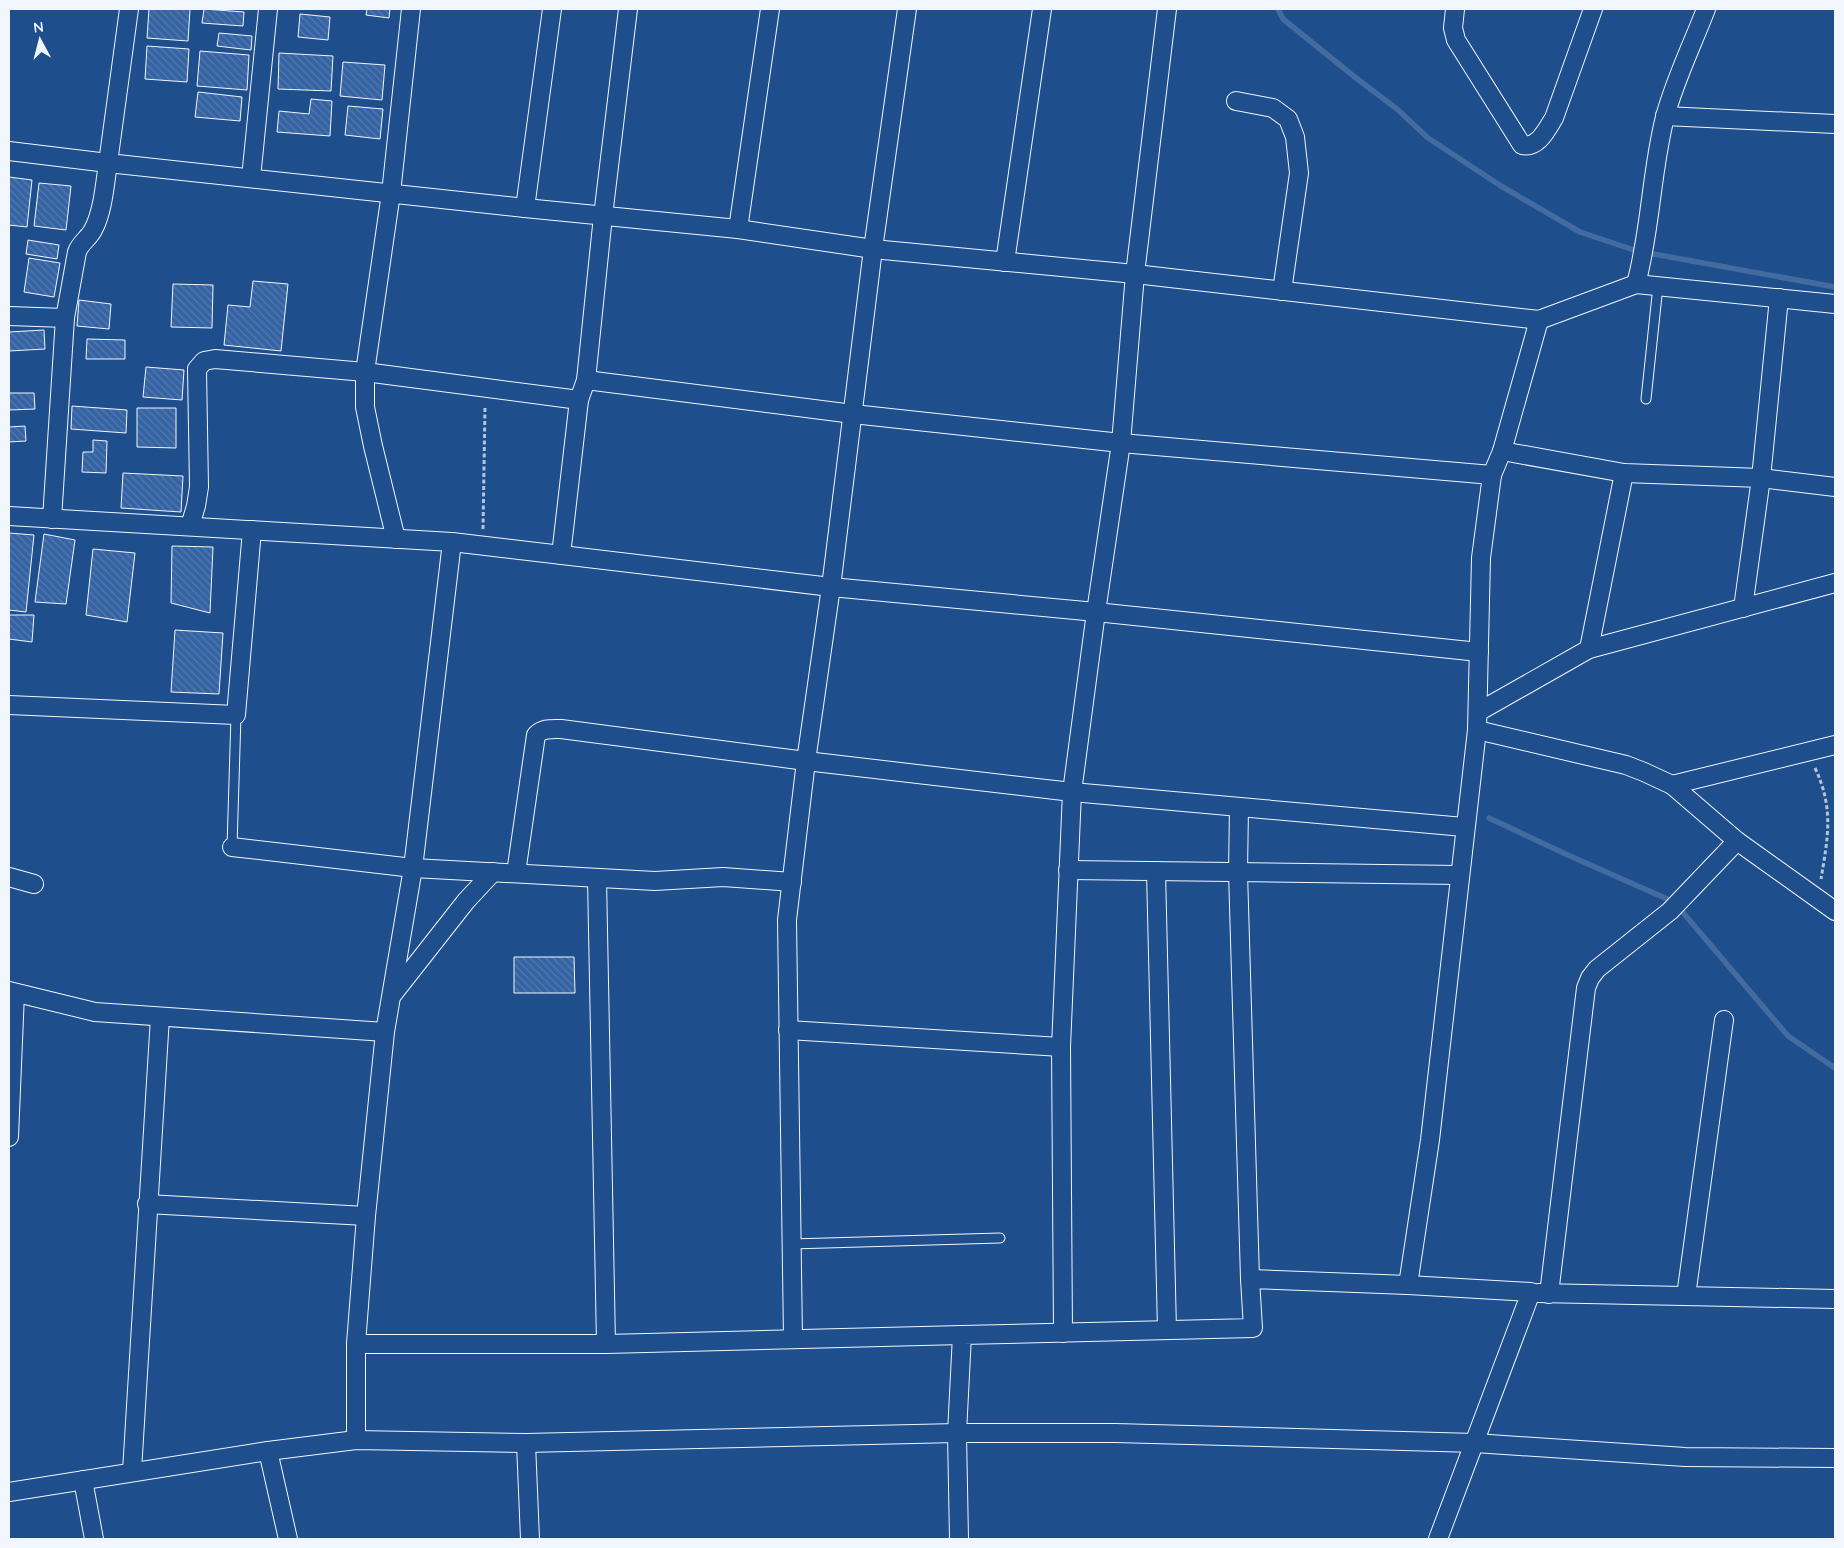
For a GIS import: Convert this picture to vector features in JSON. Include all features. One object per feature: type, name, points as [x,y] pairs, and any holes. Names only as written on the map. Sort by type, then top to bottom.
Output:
[{"type":"street","points":[[52,518],[65,318],[78,248],[93,230],[97,219],[108,162],[129,9]]},
{"type":"street","points":[[251,178],[268,9]]},
{"type":"street","points":[[396,538],[372,446],[365,407],[365,372],[391,193],[411,9]]},
{"type":"street","points":[[525,208],[552,9]]},
{"type":"street","points":[[560,555],[579,400],[586,380],[603,216],[628,9]]},
{"type":"street","points":[[738,229],[770,9]]},
{"type":"street","points":[[793,1339],[787,920],[873,249],[907,9]]},
{"type":"street","points":[[1005,262],[1042,9]]},
{"type":"street","points":[[1063,1333],[1061,1047],[1072,792],[1121,443],[1134,274],[1167,9]]},
{"type":"street","points":[[1455,9],[1453,28],[1456,40],[1522,145],[1528,146],[1534,145],[1554,118],[1593,9]]},
{"type":"street","points":[[1636,284],[1641,265],[1656,158],[1665,116],[1706,9]]},
{"type":"street","points":[[1236,101],[1273,108],[1288,119],[1295,137],[1299,173],[1282,291]]},
{"type":"street","points":[[1665,116],[1835,124]]},
{"type":"street","points":[[9,151],[525,208],[738,229],[873,249],[1134,274],[1539,320],[1636,284],[1835,304]]},
{"type":"street","points":[[1742,608],[1761,478],[1779,298]]},
{"type":"street","points":[[9,316],[65,318]]},
{"type":"street","points":[[1408,1285],[1430,1140],[1478,712],[1481,558],[1492,475],[1502,451],[1539,320]]},
{"type":"street","points":[[190,526],[199,487],[196,369],[204,361],[215,359],[365,372],[579,400]]},
{"type":"street","points":[[586,380],[853,414],[1121,443],[1492,475]]},
{"type":"street","points":[[1502,451],[1624,473],[1761,478],[1835,487]]},
{"type":"street","points":[[1589,649],[1624,473]]},
{"type":"street","points":[[9,516],[452,542],[831,587],[1096,612],[1479,652]]},
{"type":"street","points":[[9,705],[236,714],[252,530]]},
{"type":"street","points":[[356,1440],[356,1344],[366,1216],[385,1032],[413,868],[452,542]]},
{"type":"street","points":[[1478,712],[1589,649],[1835,583]]},
{"type":"street","points":[[516,874],[536,736],[546,729],[561,729],[806,761],[1072,792],[1464,827]]},
{"type":"street","points":[[1476,730],[1626,766],[1672,785],[1737,841],[1835,911]]},
{"type":"street","points":[[1672,785],[1835,744]]},
{"type":"street","points":[[356,1344],[606,1344],[1253,1328],[1238,872],[1239,807]]},
{"type":"street","points":[[1549,1294],[1586,988],[1590,978],[1597,969],[1684,898],[1737,841]]},
{"type":"street","points":[[232,847],[413,868],[655,881],[723,876],[792,882]]},
{"type":"street","points":[[1068,870],[1459,876]]},
{"type":"street","points":[[1156,871],[1167,1330]]},
{"type":"street","points":[[391,997],[466,901],[493,872]]},
{"type":"street","points":[[9,877],[34,884]]},
{"type":"street","points":[[597,878],[606,1344]]},
{"type":"street","points":[[9,1137],[12,992],[95,1012],[385,1032]]},
{"type":"street","points":[[132,1471],[160,1017]]},
{"type":"street","points":[[1686,1296],[1724,1020]]},
{"type":"street","points":[[788,1030],[1061,1047]]},
{"type":"street","points":[[147,1204],[366,1216]]},
{"type":"street","points":[[1250,1279],[1408,1285],[1549,1294],[1835,1296]]},
{"type":"street","points":[[1438,1539],[1531,1292]]},
{"type":"street","points":[[959,1539],[957,1433],[962,1335]]},
{"type":"street","points":[[9,1492],[132,1471],[356,1440],[526,1443],[957,1433],[1115,1433],[1475,1443],[1685,1457],[1835,1458]]},
{"type":"street","points":[[526,1443],[530,1539]]},
{"type":"street","points":[[268,1451],[288,1539]]},
{"type":"street","points":[[83,1480],[94,1539]]},
{"type":"lane","points":[[1646,399],[1658,286]]},
{"type":"lane","points":[[232,847],[236,714]]},
{"type":"lane","points":[[791,1244],[1000,1238]]},
{"type":"path","points":[[483,546],[485,388]]},
{"type":"path","points":[[1808,752],[1826,795],[1828,814],[1826,847],[1817,897]]},
{"type":"building","points":[[149,9],[190,9],[188,41],[147,38]]},
{"type":"building","points":[[204,9],[244,12],[243,26],[202,23]]},
{"type":"building","points":[[367,9],[390,9],[389,18],[366,15]]},
{"type":"building","points":[[300,14],[330,17],[328,40],[298,37]]},
{"type":"building","points":[[219,33],[252,36],[251,50],[217,46]]},
{"type":"building","points":[[147,46],[189,49],[187,82],[145,79]]},
{"type":"building","points":[[200,51],[249,55],[247,90],[197,86]]},
{"type":"building","points":[[279,53],[333,56],[331,91],[278,89]]},
{"type":"building","points":[[343,62],[385,65],[382,100],[340,96]]},
{"type":"building","points":[[198,92],[242,97],[240,121],[195,117]]},
{"type":"building","points":[[311,99],[332,101],[330,136],[277,132],[279,111],[309,114]]},
{"type":"building","points":[[348,106],[383,109],[380,139],[345,135]]},
{"type":"building","points":[[9,177],[32,180],[27,227],[9,225]]},
{"type":"building","points":[[39,183],[71,186],[66,230],[34,226]]},
{"type":"building","points":[[28,240],[59,245],[57,259],[26,254]]},
{"type":"building","points":[[29,258],[60,263],[54,297],[24,292]]},
{"type":"building","points":[[253,281],[288,284],[281,351],[224,345],[228,305],[250,307]]},
{"type":"building","points":[[173,284],[213,285],[212,328],[171,327]]},
{"type":"building","points":[[79,300],[111,304],[109,329],[77,326]]},
{"type":"building","points":[[44,330],[45,349],[9,351],[9,332]]},
{"type":"building","points":[[87,339],[125,340],[125,359],[86,359]]},
{"type":"building","points":[[146,367],[184,370],[182,400],[143,397]]},
{"type":"building","points":[[9,393],[34,393],[35,409],[9,410]]},
{"type":"building","points":[[72,406],[127,410],[126,433],[71,429]]},
{"type":"building","points":[[137,408],[176,408],[176,448],[137,447]]},
{"type":"building","points":[[25,426],[26,441],[9,442],[9,427]]},
{"type":"building","points":[[93,440],[107,441],[106,473],[82,472],[83,452],[93,452]]},
{"type":"building","points":[[123,473],[183,476],[181,512],[121,508]]},
{"type":"building","points":[[9,533],[34,535],[26,612],[9,610]]},
{"type":"building","points":[[44,534],[75,540],[66,604],[35,602]]},
{"type":"building","points":[[172,546],[213,547],[210,613],[171,603]]},
{"type":"building","points":[[93,549],[135,553],[127,622],[86,615]]},
{"type":"building","points":[[9,615],[34,615],[32,642],[9,639]]},
{"type":"building","points":[[175,630],[223,633],[219,694],[171,692]]},
{"type":"building","points":[[514,957],[574,957],[575,993],[514,993]]},
{"type":"waterway","points":[[1278,9],[1283,19],[1397,109],[1428,138],[1501,186],[1580,232],[1637,251],[1835,287]]},
{"type":"waterway","points":[[1489,818],[1674,902],[1788,1036],[1835,1068]]}]
